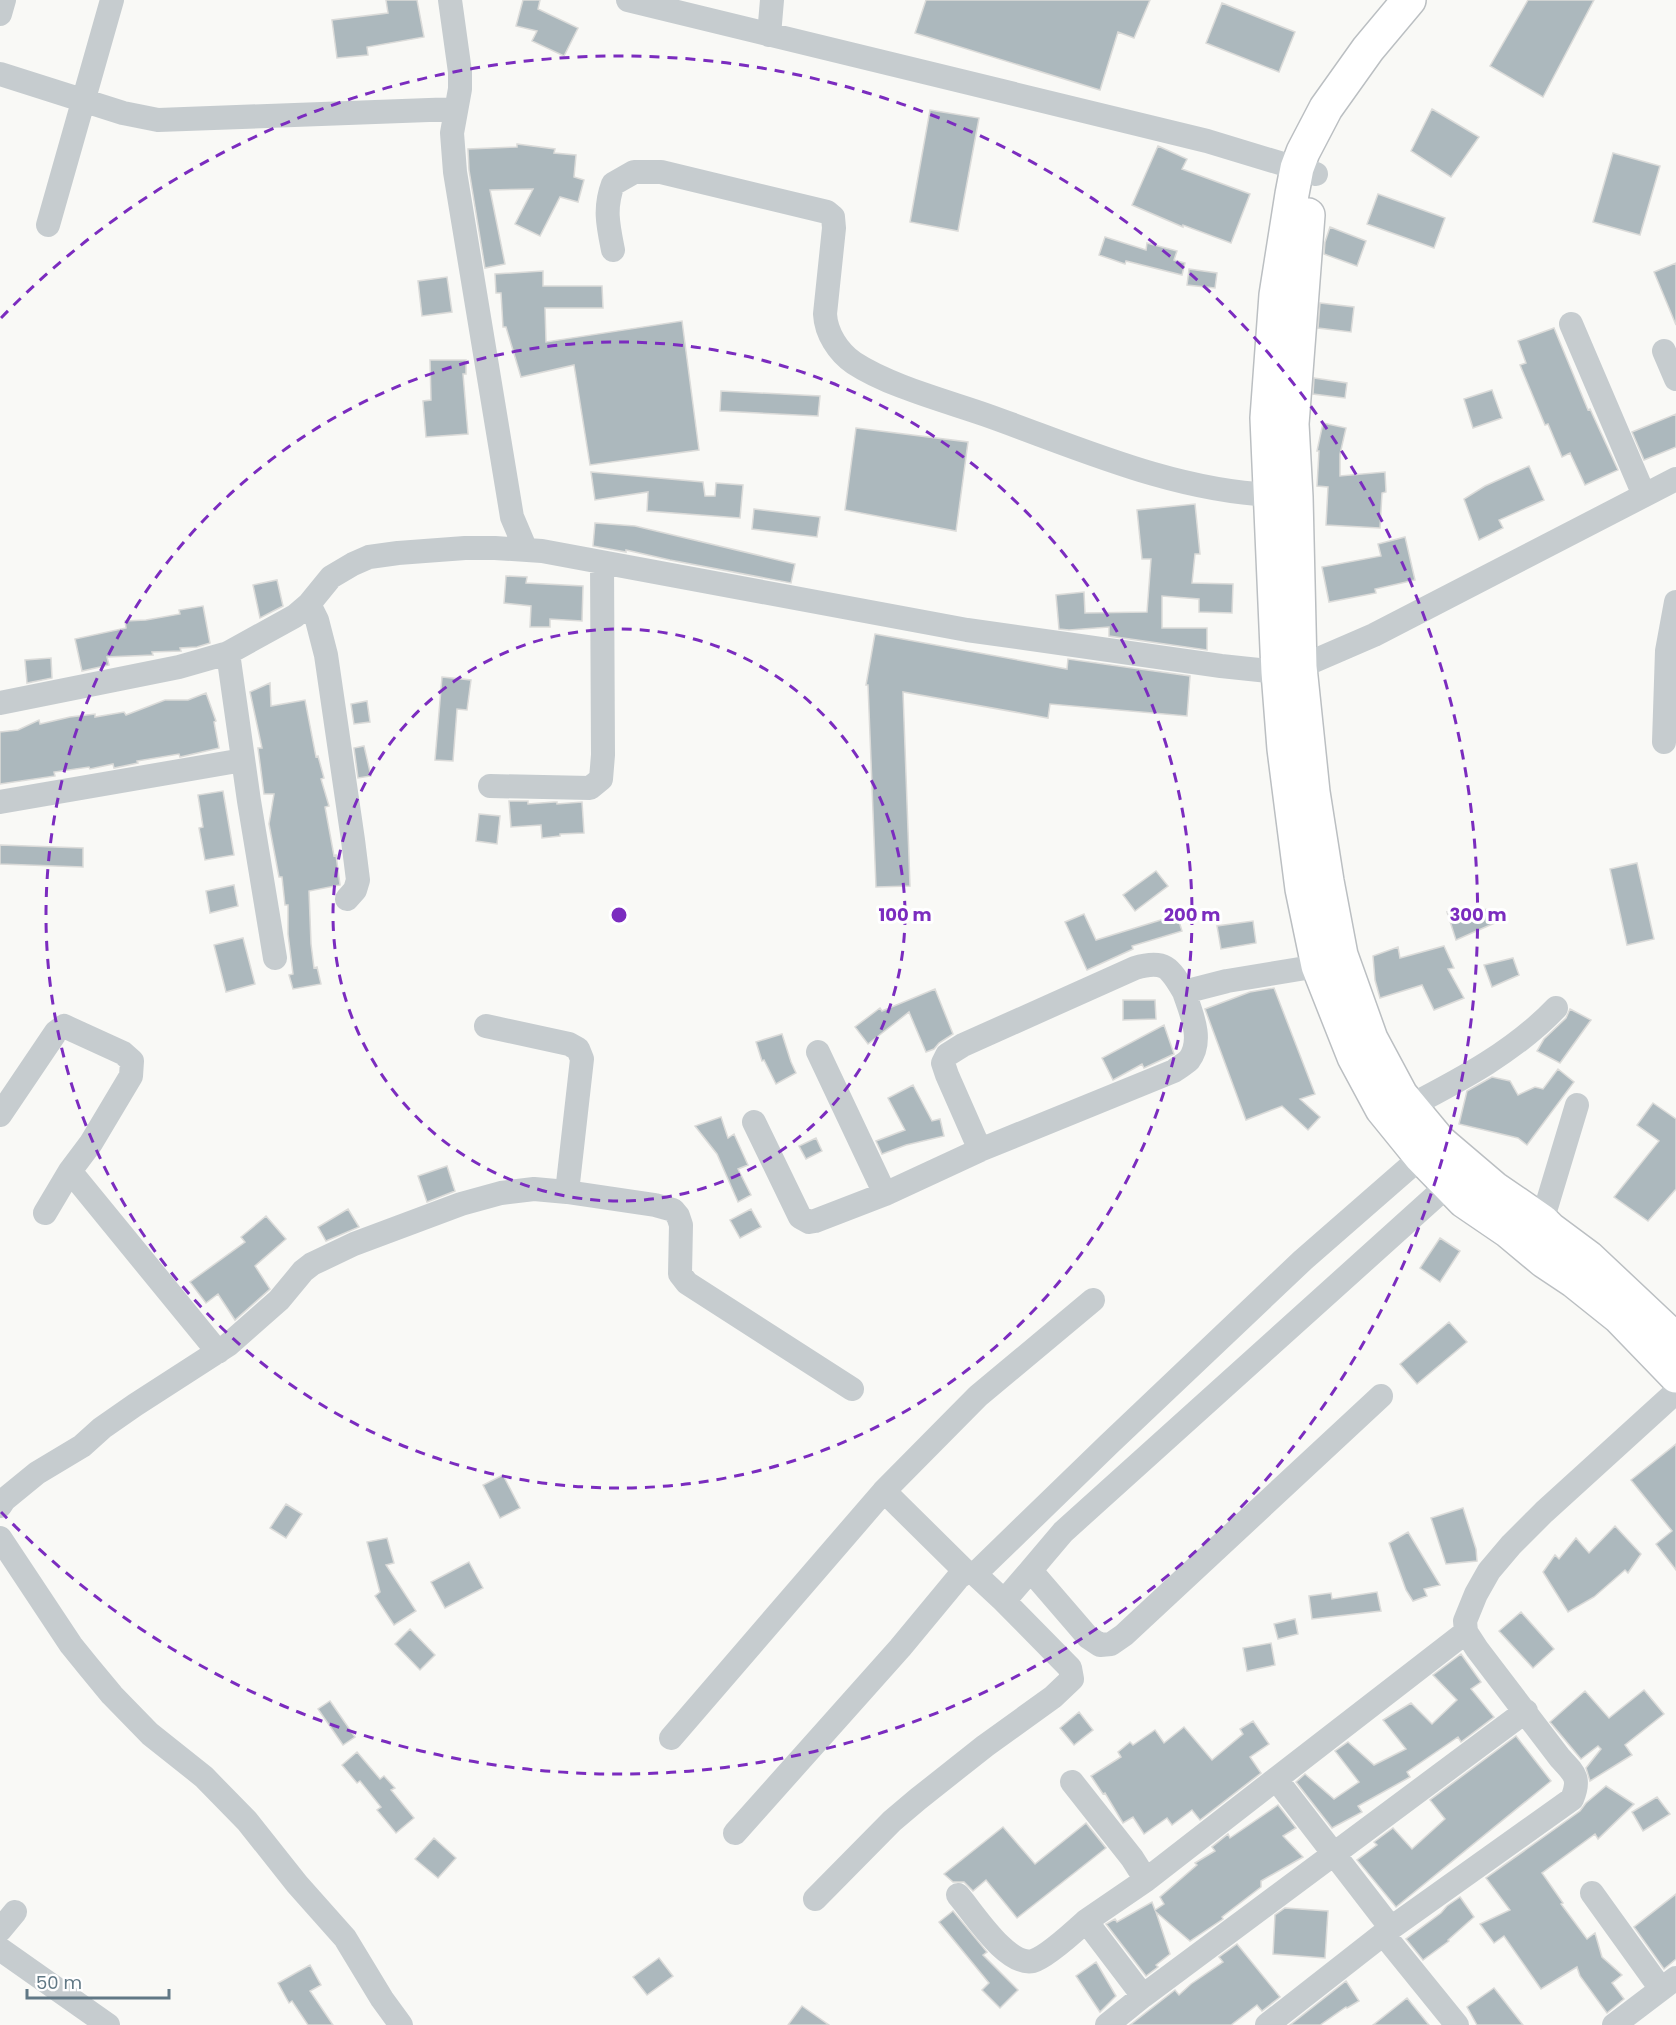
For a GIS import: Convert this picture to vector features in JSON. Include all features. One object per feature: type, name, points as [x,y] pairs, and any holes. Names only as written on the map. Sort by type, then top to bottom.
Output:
[{"type":"highway","points":[[1409,0],[1368,49],[1326,108],[1307,171],[1275,306],[1267,418],[1271,495],[1289,669],[1341,955],[1371,1039],[1401,1095],[1440,1142],[1494,1188],[1542,1221],[1589,1258],[1676,1340]]},
{"type":"highway","points":[[1435,0],[1372,81],[1307,171],[1309,208],[1292,424],[1296,497],[1284,749],[1302,889],[1318,966],[1354,1058],[1382,1109],[1421,1157],[1464,1201],[1574,1281],[1619,1317],[1676,1376]]},
{"type":"street","points":[[0,14],[4,0]]},
{"type":"street","points":[[48,225],[112,0]]},
{"type":"street","points":[[450,0],[460,72],[452,132],[455,171],[511,508],[526,550]]},
{"type":"street","points":[[628,0],[1207,141],[1307,171]]},
{"type":"street","points":[[769,35],[772,0]]},
{"type":"street","points":[[0,74],[123,114],[158,120],[456,110]]},
{"type":"street","points":[[613,250],[607,200],[613,184],[634,172],[661,172],[828,212],[833,217],[834,228],[825,326],[836,345],[853,362],[878,376],[1057,443],[1198,486],[1237,493],[1271,495]]},
{"type":"street","points":[[1571,324],[1644,495]]},
{"type":"street","points":[[1664,351],[1676,379]]},
{"type":"street","points":[[0,703],[179,667],[228,653],[295,616],[309,604],[331,577],[353,564],[369,557],[433,549],[526,550],[967,630],[1221,666],[1289,669],[1374,635],[1676,479]]},
{"type":"street","points":[[490,786],[590,788],[601,779],[603,755],[602,563]]},
{"type":"street","points":[[1664,742],[1667,651],[1676,602]]},
{"type":"street","points":[[309,604],[317,620],[326,655],[353,840],[358,880],[355,891],[347,899]]},
{"type":"street","points":[[228,653],[275,958]]},
{"type":"street","points":[[0,802],[243,760]]},
{"type":"street","points":[[754,1122],[796,1210],[804,1220],[815,1221],[885,1194],[980,1150],[1174,1071],[1188,1061],[1195,1048],[1196,1036],[1184,992],[1172,971],[1158,964],[1135,968],[947,1055],[944,1063],[947,1075],[980,1150]]},
{"type":"street","points":[[1184,992],[1227,981],[1318,966]]},
{"type":"street","points":[[1410,1106],[1485,1065],[1539,1026],[1556,1008]]},
{"type":"street","points":[[0,1115],[56,1032],[64,1026],[123,1053],[132,1061],[131,1076],[45,1213]]},
{"type":"street","points":[[486,1026],[568,1044],[578,1049],[582,1059],[567,1192]]},
{"type":"street","points":[[818,1052],[885,1194]]},
{"type":"street","points":[[1542,1221],[1577,1105]]},
{"type":"street","points":[[735,1833],[900,1648],[958,1578],[971,1573],[1303,1260],[1421,1157]]},
{"type":"street","points":[[70,1171],[218,1352]]},
{"type":"street","points":[[1004,1601],[1063,1532],[1448,1185]]},
{"type":"street","points":[[0,1506],[37,1473],[68,1456],[110,1422],[218,1352],[249,1328],[279,1300],[303,1271],[326,1256],[427,1216],[485,1197],[534,1190],[567,1192],[655,1205],[673,1210],[681,1225],[680,1274],[687,1282],[852,1389]]},
{"type":"street","points":[[671,1738],[884,1491],[978,1396],[1093,1300]]},
{"type":"street","points":[[1267,2025],[1388,1931],[1572,1798],[1577,1787],[1575,1775],[1466,1632],[1465,1621],[1476,1594],[1510,1545],[1571,1486],[1676,1392]]},
{"type":"street","points":[[1071,1672],[1100,1645],[1111,1644],[1125,1635],[1381,1396]]},
{"type":"street","points":[[814,1899],[909,1806],[985,1746],[1053,1697],[1072,1679],[1070,1668],[1004,1601],[884,1491]]},
{"type":"street","points":[[0,1538],[71,1645],[88,1666],[112,1695],[150,1734],[204,1777],[247,1821],[297,1884],[345,1938],[400,2025]]},
{"type":"street","points":[[1030,1571],[1088,1637],[1100,1645]]},
{"type":"street","points":[[958,1894],[1002,1948],[1016,1958],[1033,1961],[1146,1880],[1466,1632]]},
{"type":"street","points":[[1107,2025],[1526,1712]]},
{"type":"street","points":[[1276,1779],[1457,2025]]},
{"type":"street","points":[[1072,1782],[1132,1858],[1146,1880]]},
{"type":"street","points":[[1592,1893],[1668,1984],[1614,2025]]},
{"type":"street","points":[[1086,1921],[1143,1996]]},
{"type":"street","points":[[0,1949],[108,2025]]},
{"type":"building","points":[[386,0],[417,0],[424,37],[367,47],[368,55],[337,58],[332,20],[388,13]]},
{"type":"building","points":[[523,0],[540,0],[538,9],[578,28],[564,56],[532,41],[537,31],[516,26]]},
{"type":"building","points":[[926,0],[1150,0],[1134,38],[1118,32],[1100,90],[915,33]]},
{"type":"building","points":[[1528,0],[1594,0],[1543,97],[1490,66]]},
{"type":"building","points":[[1222,3],[1295,32],[1279,72],[1206,43]]},
{"type":"building","points":[[1432,109],[1479,137],[1451,177],[1411,151]]},
{"type":"building","points":[[930,110],[979,118],[958,231],[910,222]]},
{"type":"building","points":[[517,144],[555,149],[554,153],[576,155],[574,177],[584,180],[578,202],[560,197],[540,236],[515,224],[533,189],[490,190],[505,264],[485,268],[469,170],[468,149],[517,147]]},
{"type":"building","points":[[1158,146],[1187,159],[1182,169],[1250,194],[1231,243],[1183,225],[1183,227],[1132,205]]},
{"type":"building","points":[[1613,153],[1660,166],[1640,235],[1593,222]]},
{"type":"building","points":[[1378,194],[1445,218],[1434,248],[1367,224]]},
{"type":"building","points":[[1330,227],[1366,241],[1357,266],[1324,254]]},
{"type":"building","points":[[1105,237],[1146,250],[1147,243],[1177,251],[1174,260],[1185,263],[1182,275],[1126,261],[1125,264],[1099,255]]},
{"type":"building","points":[[1676,263],[1676,325],[1654,272]]},
{"type":"building","points":[[1189,269],[1217,273],[1215,288],[1187,285]]},
{"type":"building","points":[[543,271],[543,286],[602,286],[603,308],[545,308],[546,342],[682,321],[699,450],[590,465],[574,365],[521,377],[506,327],[503,327],[501,293],[496,293],[495,274]]},
{"type":"building","points":[[447,277],[452,312],[422,316],[418,281]]},
{"type":"building","points":[[1320,303],[1354,307],[1351,332],[1318,328]]},
{"type":"building","points":[[1554,328],[1588,410],[1590,409],[1618,470],[1585,485],[1570,453],[1562,457],[1548,424],[1545,425],[1520,365],[1526,363],[1518,341]]},
{"type":"building","points":[[430,360],[466,360],[466,374],[463,374],[468,434],[426,437],[423,401],[431,400]]},
{"type":"building","points":[[1314,378],[1347,383],[1345,398],[1313,394]]},
{"type":"building","points":[[1492,390],[1502,418],[1473,428],[1464,399]]},
{"type":"building","points":[[721,391],[820,396],[818,416],[720,411]]},
{"type":"building","points":[[1676,414],[1676,447],[1644,460],[1632,432]]},
{"type":"building","points":[[1323,423],[1346,428],[1340,454],[1340,476],[1385,472],[1386,492],[1382,493],[1380,528],[1326,525],[1328,487],[1317,486],[1319,451],[1317,451]]},
{"type":"building","points":[[856,428],[968,442],[956,531],[845,510]]},
{"type":"building","points":[[1529,466],[1544,500],[1499,520],[1503,528],[1479,540],[1464,499],[1485,486]]},
{"type":"building","points":[[591,472],[703,482],[705,496],[715,496],[716,483],[743,485],[740,518],[647,511],[648,492],[595,500]]},
{"type":"building","points":[[1195,504],[1200,554],[1195,554],[1192,583],[1233,584],[1232,613],[1199,612],[1199,599],[1162,596],[1162,628],[1207,628],[1207,650],[1109,636],[1109,627],[1059,629],[1056,595],[1084,592],[1085,613],[1147,612],[1151,559],[1142,559],[1137,510]]},
{"type":"building","points":[[754,509],[820,517],[817,537],[752,529]]},
{"type":"building","points":[[595,523],[635,526],[795,564],[791,583],[626,550],[626,552],[593,546]]},
{"type":"building","points":[[1405,537],[1415,580],[1375,589],[1376,593],[1329,602],[1322,567],[1381,556],[1378,544]]},
{"type":"building","points":[[506,576],[527,577],[526,583],[583,586],[582,621],[550,619],[550,627],[530,627],[531,606],[504,603]]},
{"type":"building","points":[[277,580],[283,606],[260,618],[253,585]]},
{"type":"building","points":[[203,606],[210,643],[197,647],[180,648],[181,651],[152,652],[153,655],[107,657],[109,665],[82,671],[75,639],[126,628],[125,621],[180,614],[179,610]]},
{"type":"building","points":[[875,634],[1067,669],[1068,659],[1190,676],[1187,716],[1050,704],[1048,718],[903,692],[910,886],[876,887],[868,685],[866,685]]},
{"type":"building","points":[[51,658],[52,678],[27,683],[25,660]]},
{"type":"building","points":[[442,677],[471,680],[467,710],[457,709],[453,761],[435,760]]},
{"type":"building","points":[[270,683],[271,706],[305,700],[316,757],[318,756],[324,778],[321,779],[329,806],[325,807],[340,885],[309,891],[314,968],[317,967],[321,984],[293,989],[289,975],[293,974],[288,934],[288,905],[285,905],[282,877],[279,877],[269,824],[274,794],[264,794],[258,748],[262,748],[250,692]]},
{"type":"building","points":[[206,693],[216,721],[214,722],[219,748],[180,757],[179,754],[137,761],[138,763],[114,768],[113,764],[90,769],[89,767],[54,772],[55,776],[0,784],[0,732],[18,730],[39,720],[40,724],[95,714],[95,717],[124,712],[126,715],[165,700],[188,700]]},
{"type":"building","points":[[367,701],[370,722],[354,724],[351,704]]},
{"type":"building","points":[[364,746],[371,776],[358,778],[354,748]]},
{"type":"building","points":[[223,791],[234,855],[205,860],[199,828],[203,827],[198,795]]},
{"type":"building","points":[[509,801],[528,801],[528,804],[582,802],[584,833],[560,834],[560,836],[542,838],[541,825],[511,827]]},
{"type":"building","points":[[479,814],[500,816],[497,844],[476,841]]},
{"type":"building","points":[[0,845],[83,848],[83,867],[0,864]]},
{"type":"building","points":[[1637,863],[1654,939],[1627,945],[1610,869]]},
{"type":"building","points":[[1156,871],[1168,886],[1135,911],[1123,895]]},
{"type":"building","points":[[234,885],[238,906],[210,913],[206,891]]},
{"type":"building","points":[[1492,909],[1497,922],[1456,940],[1447,912]]},
{"type":"building","points":[[1084,914],[1096,940],[1177,915],[1182,931],[1132,946],[1133,949],[1087,970],[1065,922]]},
{"type":"building","points":[[1253,921],[1256,943],[1221,949],[1217,926]]},
{"type":"building","points":[[243,938],[255,984],[226,992],[214,945]]},
{"type":"building","points":[[1444,946],[1454,968],[1448,969],[1464,998],[1434,1010],[1422,985],[1380,998],[1375,980],[1373,956],[1398,947],[1400,958]]},
{"type":"building","points":[[1513,958],[1519,975],[1492,987],[1484,965]]},
{"type":"building","points":[[1274,988],[1315,1094],[1300,1099],[1320,1117],[1308,1130],[1282,1106],[1246,1120],[1205,1009],[1250,992]]},
{"type":"building","points":[[935,989],[953,1034],[934,1049],[926,1052],[909,1012],[868,1044],[855,1027],[880,1008],[882,1011]]},
{"type":"building","points":[[1123,1000],[1155,1000],[1156,1019],[1123,1020]]},
{"type":"building","points":[[1570,1009],[1591,1020],[1560,1063],[1537,1051],[1544,1039],[1566,1018]]},
{"type":"building","points":[[1164,1025],[1174,1054],[1144,1068],[1142,1064],[1113,1080],[1102,1058]]},
{"type":"building","points":[[782,1034],[796,1073],[776,1084],[764,1060],[762,1061],[756,1042]]},
{"type":"building","points":[[1558,1069],[1574,1082],[1527,1145],[1518,1138],[1459,1124],[1467,1091],[1492,1077],[1510,1081],[1518,1095],[1535,1087],[1543,1089]]},
{"type":"building","points":[[913,1085],[932,1121],[940,1119],[944,1136],[906,1145],[882,1154],[876,1141],[905,1130],[888,1098]]},
{"type":"building","points":[[1653,1103],[1676,1119],[1676,1189],[1648,1221],[1614,1197],[1659,1141],[1637,1125]]},
{"type":"building","points":[[721,1117],[728,1138],[734,1134],[748,1165],[738,1169],[751,1195],[738,1202],[717,1154],[695,1126]]},
{"type":"building","points":[[816,1138],[822,1151],[806,1159],[799,1146]]},
{"type":"building","points":[[447,1166],[455,1191],[427,1202],[418,1176]]},
{"type":"building","points":[[348,1209],[359,1227],[326,1241],[318,1227]]},
{"type":"building","points":[[751,1209],[761,1227],[740,1238],[730,1220]]},
{"type":"building","points":[[266,1216],[286,1239],[255,1266],[270,1289],[235,1320],[218,1294],[206,1303],[190,1282],[245,1242],[241,1237]]},
{"type":"building","points":[[1440,1238],[1460,1251],[1440,1282],[1420,1268]]},
{"type":"building","points":[[1449,1322],[1467,1342],[1417,1384],[1400,1364]]},
{"type":"building","points":[[1676,1444],[1676,1570],[1656,1544],[1672,1531],[1631,1480]]},
{"type":"building","points":[[503,1475],[520,1508],[500,1518],[483,1485]]},
{"type":"building","points":[[286,1504],[302,1514],[286,1538],[270,1528]]},
{"type":"building","points":[[1463,1508],[1476,1549],[1477,1561],[1446,1564],[1431,1518]]},
{"type":"building","points":[[1615,1526],[1641,1554],[1628,1573],[1625,1570],[1594,1597],[1568,1612],[1543,1572],[1555,1555],[1559,1559],[1576,1538],[1589,1553]]},
{"type":"building","points":[[1408,1532],[1440,1585],[1424,1589],[1427,1596],[1413,1601],[1406,1590],[1389,1543]]},
{"type":"building","points":[[387,1538],[394,1563],[386,1565],[416,1611],[394,1625],[375,1596],[380,1592],[367,1542]]},
{"type":"building","points":[[469,1562],[483,1588],[445,1608],[431,1582]]},
{"type":"building","points":[[1377,1592],[1381,1611],[1312,1619],[1309,1596],[1331,1593],[1332,1599]]},
{"type":"building","points":[[1521,1612],[1554,1649],[1533,1668],[1499,1631]]},
{"type":"building","points":[[1295,1619],[1298,1634],[1278,1639],[1274,1624]]},
{"type":"building","points":[[410,1629],[435,1655],[420,1670],[395,1644]]},
{"type":"building","points":[[1271,1643],[1275,1665],[1247,1671],[1243,1648]]},
{"type":"building","points":[[1461,1654],[1481,1682],[1471,1689],[1494,1717],[1461,1742],[1458,1737],[1407,1772],[1410,1777],[1358,1806],[1362,1812],[1332,1828],[1296,1782],[1305,1774],[1334,1799],[1359,1782],[1335,1751],[1348,1742],[1374,1765],[1406,1749],[1383,1720],[1411,1703],[1432,1724],[1457,1700],[1433,1675]]},
{"type":"building","points":[[1644,1690],[1664,1714],[1625,1745],[1632,1755],[1590,1781],[1586,1768],[1601,1749],[1598,1746],[1581,1759],[1550,1722],[1585,1691],[1609,1718]]},
{"type":"building","points":[[330,1701],[355,1737],[343,1745],[318,1709]]},
{"type":"building","points":[[1079,1712],[1093,1730],[1074,1745],[1060,1728]]},
{"type":"building","points":[[1253,1721],[1269,1744],[1250,1757],[1261,1773],[1200,1820],[1192,1810],[1172,1825],[1167,1818],[1144,1834],[1133,1817],[1123,1823],[1105,1793],[1103,1794],[1091,1776],[1121,1757],[1118,1752],[1130,1742],[1133,1745],[1155,1730],[1164,1743],[1184,1727],[1212,1760],[1243,1734],[1240,1729]]},
{"type":"building","points":[[1516,1736],[1551,1781],[1396,1907],[1357,1860],[1377,1845],[1374,1842],[1393,1828],[1412,1849],[1445,1819],[1430,1800]]},
{"type":"building","points":[[357,1752],[380,1779],[384,1776],[395,1788],[391,1790],[414,1818],[396,1833],[377,1810],[381,1807],[360,1781],[357,1783],[342,1765]]},
{"type":"building","points":[[1606,1786],[1634,1804],[1598,1839],[1595,1834],[1542,1873],[1587,1939],[1595,1933],[1602,1957],[1622,1975],[1612,1983],[1624,1999],[1607,2013],[1580,1976],[1577,1967],[1541,1989],[1504,1936],[1494,1943],[1480,1924],[1510,1910],[1486,1878],[1580,1811]]},
{"type":"building","points":[[1657,1797],[1670,1814],[1643,1831],[1632,1812]]},
{"type":"building","points":[[1278,1805],[1296,1828],[1283,1836],[1303,1857],[1261,1881],[1261,1887],[1222,1917],[1223,1919],[1190,1941],[1156,1912],[1170,1954],[1146,1976],[1106,1924],[1115,1919],[1117,1922],[1152,1902],[1155,1910],[1164,1904],[1160,1897],[1197,1865],[1195,1863],[1215,1851],[1212,1847],[1228,1834],[1230,1838]]},
{"type":"building","points":[[1086,1823],[1106,1848],[1017,1918],[986,1880],[973,1891],[964,1882],[953,1882],[944,1874],[1003,1827],[1035,1864]]},
{"type":"building","points":[[434,1838],[456,1858],[438,1878],[415,1859]]},
{"type":"building","points":[[1676,1894],[1676,1959],[1664,1969],[1634,1927]]},
{"type":"building","points":[[1460,1897],[1474,1917],[1449,1941],[1423,1960],[1406,1939]]},
{"type":"building","points":[[1285,1908],[1328,1911],[1325,1958],[1273,1954],[1275,1915]]},
{"type":"building","points":[[953,1911],[987,1952],[983,1955],[1018,1990],[1000,2008],[982,1990],[989,1983],[939,1922]]},
{"type":"building","points":[[1237,1944],[1280,1997],[1262,2011],[1257,2005],[1231,2025],[1130,2025],[1175,1990],[1179,1995],[1223,1962],[1219,1957]]},
{"type":"building","points":[[659,1958],[673,1976],[647,1995],[633,1977]]},
{"type":"building","points":[[1096,1962],[1116,1996],[1100,2012],[1076,1976]]},
{"type":"building","points":[[310,1965],[321,1985],[310,1991],[333,2025],[308,2025],[292,2001],[289,2003],[278,1983]]},
{"type":"building","points":[[1346,1981],[1359,2001],[1320,2025],[1290,2025]]},
{"type":"building","points":[[1494,1988],[1523,2025],[1477,2025],[1467,2007]]},
{"type":"building","points":[[1407,1998],[1429,2025],[1373,2025]]},
{"type":"building","points":[[802,2006],[829,2025],[788,2025]]}]
